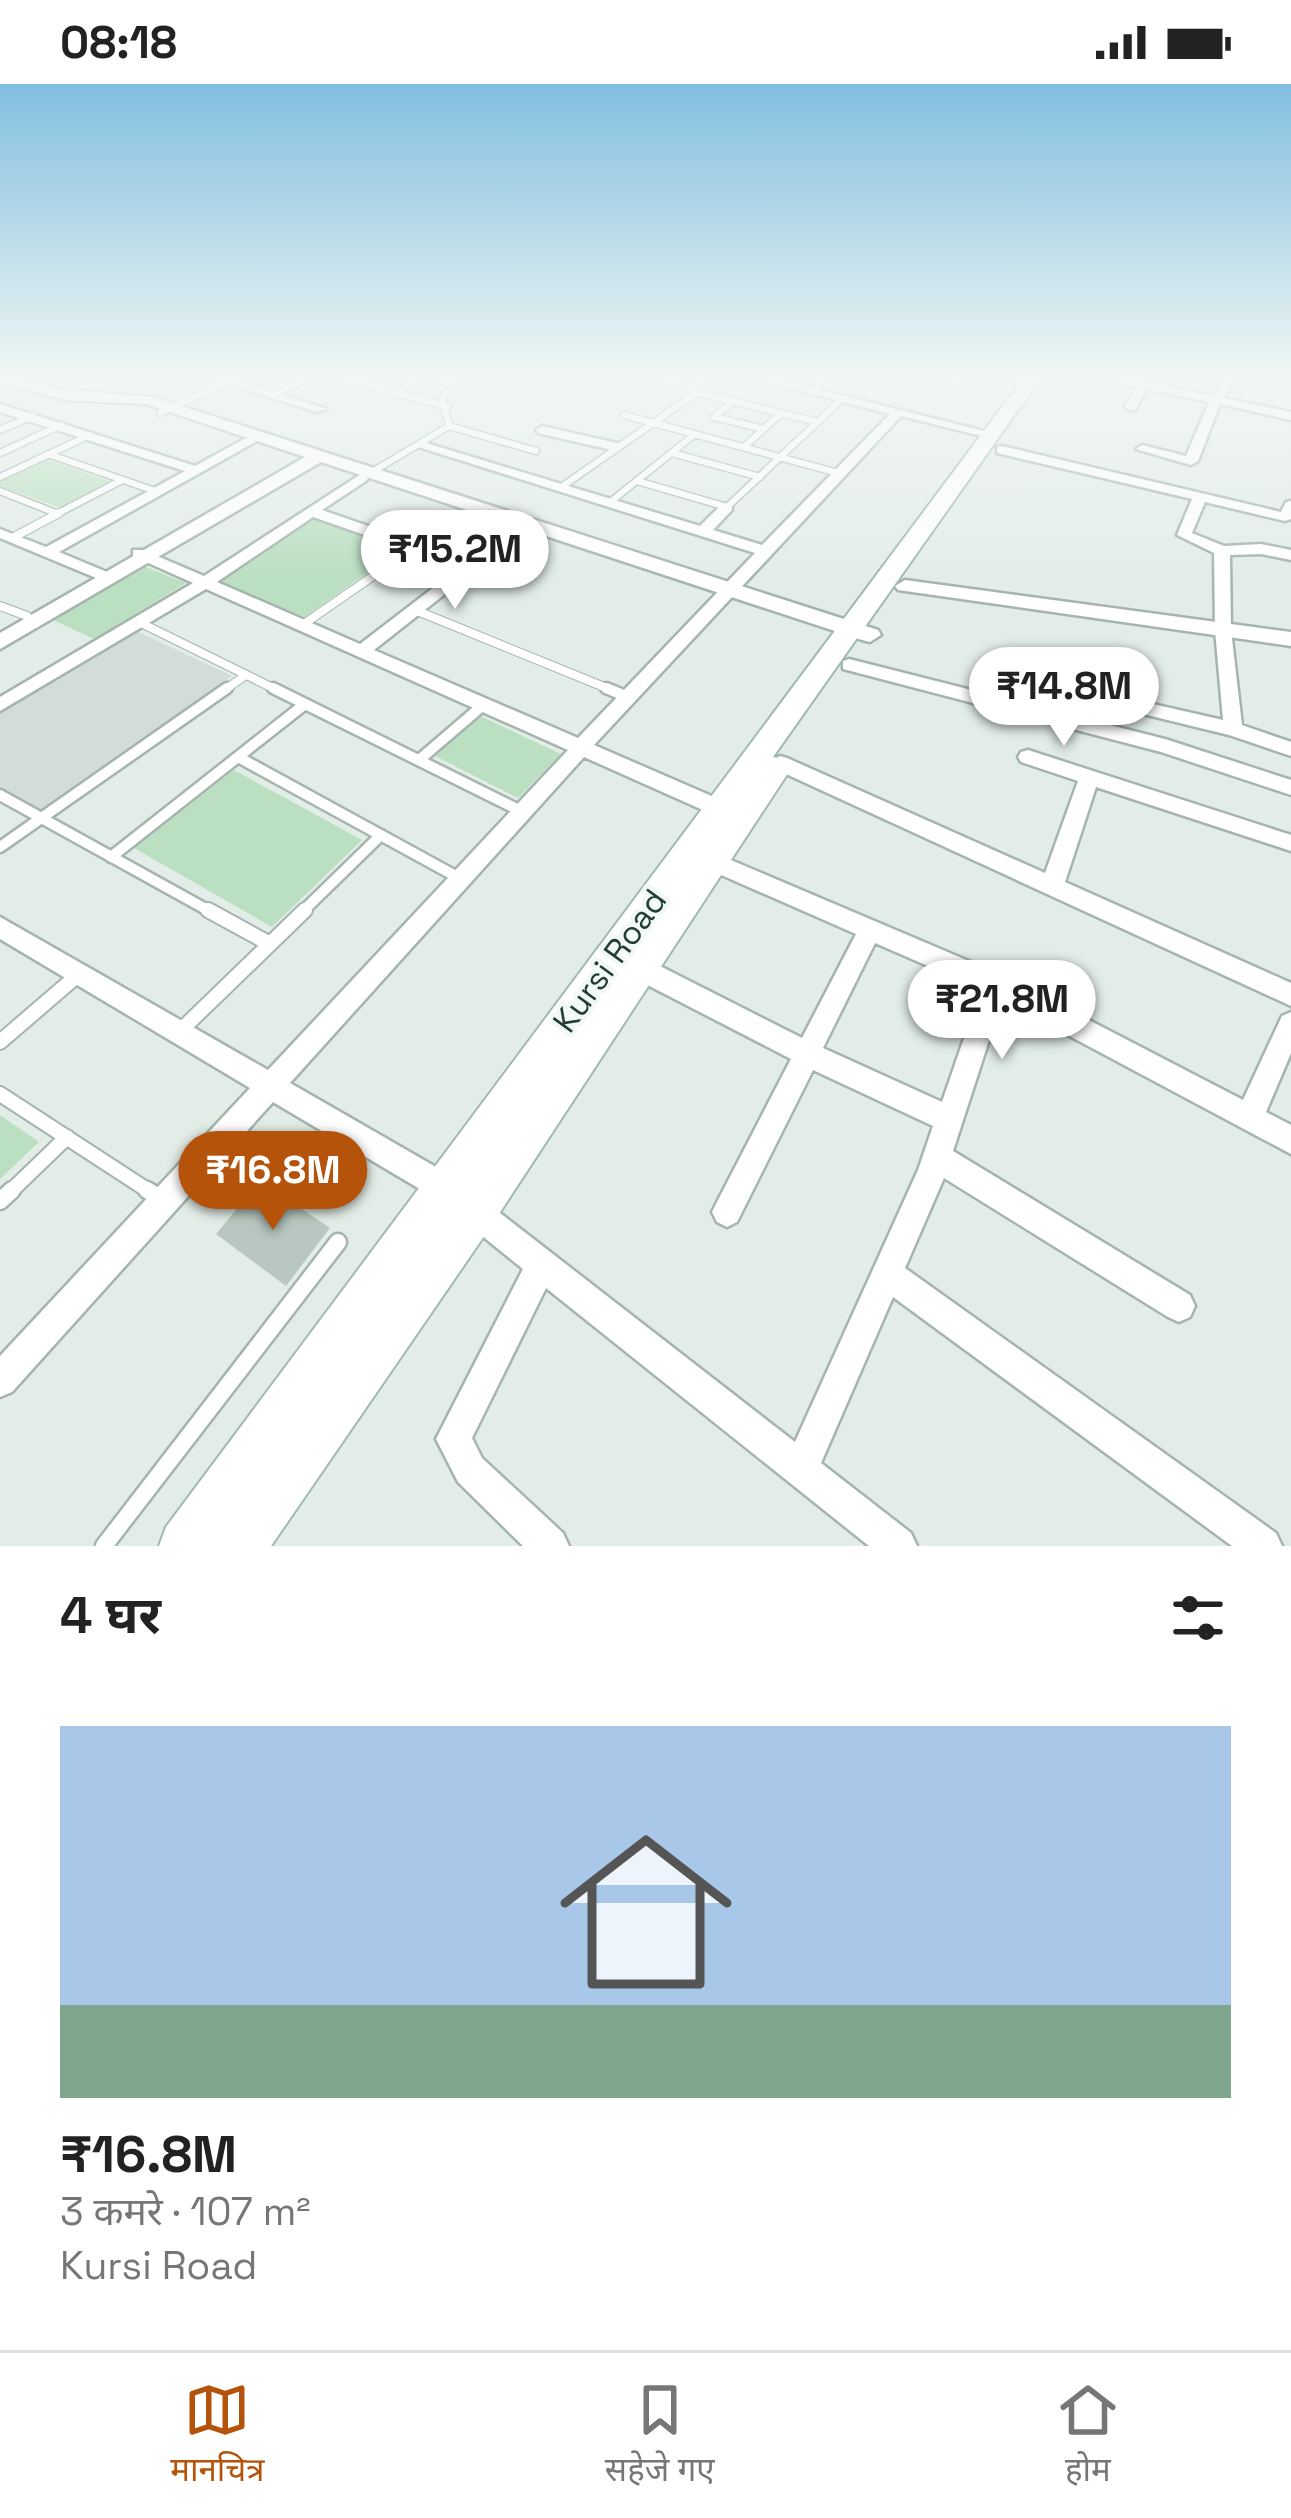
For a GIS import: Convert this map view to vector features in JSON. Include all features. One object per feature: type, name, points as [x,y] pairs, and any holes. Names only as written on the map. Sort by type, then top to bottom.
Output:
[{"type":"main road","name":"Kursi Road","points":[[185,1546],[445,1188],[856,643],[994,444]]},
{"type":"main road","name":"Kursi Road","points":[[239,1546],[476,1211],[711,861],[731,813],[780,764],[856,643],[905,586],[995,444]]},
{"type":"street","points":[[117,444],[197,471]]},
{"type":"street","points":[[46,553],[245,444]]},
{"type":"street","points":[[263,444],[310,457]]},
{"type":"street","points":[[270,444],[1291,788]]},
{"type":"street","points":[[604,444],[616,447]]},
{"type":"street","points":[[0,1380],[866,444]]},
{"type":"street","points":[[1004,444],[1285,518],[1291,505]]},
{"type":"street","points":[[1142,449],[1191,461],[1198,444]]},
{"type":"street","points":[[418,445],[765,551]]},
{"type":"street","points":[[0,642],[310,457]]},
{"type":"street","points":[[0,705],[204,583],[366,475]]},
{"type":"street","points":[[366,475],[519,530],[725,594]]},
{"type":"street","points":[[1200,497],[1184,535],[1222,551],[1261,549],[1291,555]]},
{"type":"street","points":[[704,532],[728,507]]},
{"type":"street","points":[[311,511],[471,567]]},
{"type":"street","points":[[360,652],[519,530]]},
{"type":"street","points":[[6,536],[101,575]]},
{"type":"street","points":[[1222,551],[1223,630],[1233,729]]},
{"type":"street","points":[[0,631],[142,555]]},
{"type":"street","points":[[142,555],[731,813]]},
{"type":"street","points":[[905,586],[1291,639]]},
{"type":"street","points":[[1109,700],[1233,729],[1291,749]]},
{"type":"street","points":[[1028,758],[1291,843]]},
{"type":"street","points":[[780,764],[1291,995]]},
{"type":"street","points":[[1052,887],[1089,778]]},
{"type":"street","points":[[711,861],[995,985],[1291,1140]]},
{"type":"street","points":[[727,1212],[870,930]]},
{"type":"street","points":[[2,931],[445,1188],[898,1546]]},
{"type":"street","points":[[639,968],[950,1120]]},
{"type":"street","points":[[801,1469],[937,1158],[995,985]]},
{"type":"street","points":[[1250,1118],[1291,1024]]},
{"type":"street","points":[[937,1158],[1179,1306]]},
{"type":"street","points":[[542,1264],[453,1438],[470,1470],[550,1546]]},
{"type":"street","points":[[889,1275],[1263,1546]]},
{"type":"lane","points":[[0,477],[70,444]]},
{"type":"lane","points":[[512,444],[536,451]]},
{"type":"lane","points":[[560,488],[621,444]]},
{"type":"lane","points":[[609,503],[683,444]]},
{"type":"lane","points":[[734,444],[838,472]]},
{"type":"lane","points":[[744,447],[747,444]]},
{"type":"lane","points":[[638,481],[728,507],[796,444]]},
{"type":"lane","points":[[366,475],[418,445]]},
{"type":"lane","points":[[672,453],[760,477]]},
{"type":"lane","points":[[48,454],[158,492]]},
{"type":"lane","points":[[6,536],[122,480]]},
{"type":"lane","points":[[0,491],[58,514]]},
{"type":"lane","points":[[301,626],[415,547]]},
{"type":"lane","points":[[0,606],[27,616]]},
{"type":"lane","points":[[415,610],[628,698]]},
{"type":"lane","points":[[139,622],[523,812]]},
{"type":"lane","points":[[0,848],[246,675]]},
{"type":"lane","points":[[111,857],[305,704]]},
{"type":"lane","points":[[419,760],[482,706]]},
{"type":"lane","points":[[238,757],[461,879]]},
{"type":"lane","points":[[0,796],[270,944]]},
{"type":"lane","points":[[178,1033],[381,835]]},
{"type":"lane","points":[[0,1042],[79,974]]},
{"type":"lane","points":[[0,1094],[164,1202]]},
{"type":"lane","points":[[0,1201],[67,1137]]},
{"type":"lane","points":[[104,1546],[338,1242]]},
{"type":"shaded area","points":[[134,630],[232,676],[40,811],[0,787],[0,713]]},
{"type":"green space","points":[[46,459],[112,482],[61,508],[0,486],[0,481]]},
{"type":"green space","points":[[314,518],[402,548],[305,617],[214,580]]},
{"type":"green space","points":[[146,567],[186,583],[94,639],[53,620]]},
{"type":"green space","points":[[480,716],[561,754],[518,798],[435,756]]},
{"type":"green space","points":[[234,770],[362,840],[272,927],[134,848]]},
{"type":"green space","points":[[0,1115],[39,1142],[0,1179]]},
{"type":"building","points":[[260,1181],[330,1228],[286,1286],[216,1234]]}]
